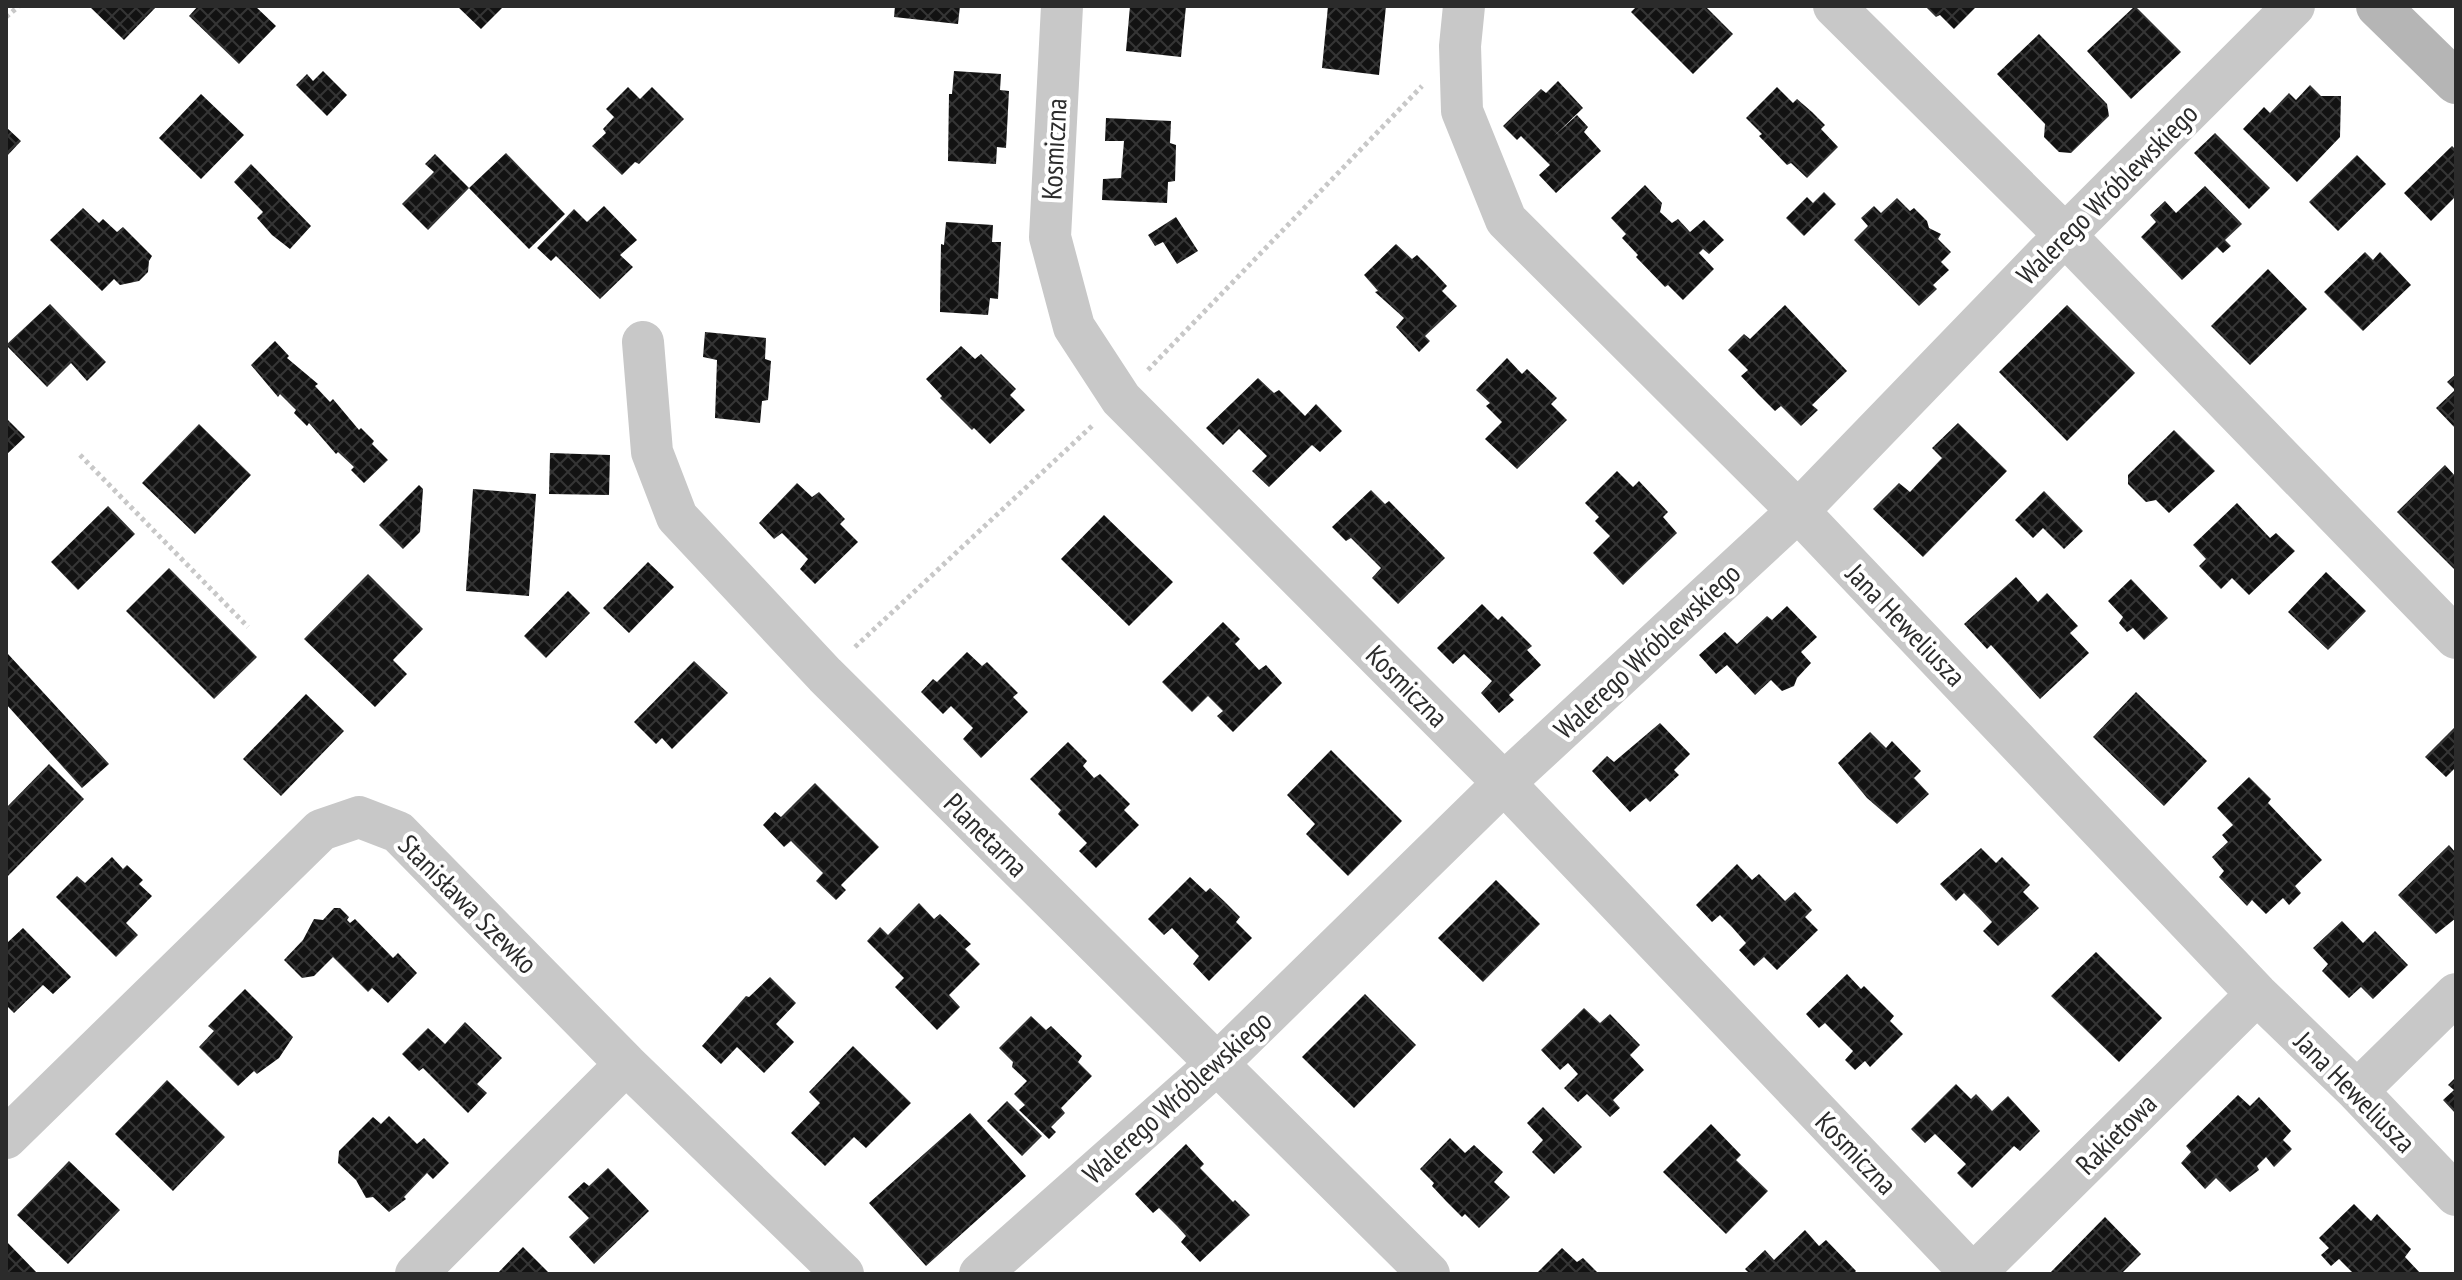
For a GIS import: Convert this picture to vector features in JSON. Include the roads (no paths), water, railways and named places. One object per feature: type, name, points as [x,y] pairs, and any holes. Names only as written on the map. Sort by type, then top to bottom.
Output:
[{"type":"street","name":"Kosmiczna","points":[[1062,6],[1050,237],[1074,327],[1121,399],[1504,783],[1973,1274]]},
{"type":"street","name":"Walerego Wróblewskiego","points":[[1834,6],[2060,229]]},
{"type":"street","name":"Walerego Wróblewskiego","points":[[980,1274],[1218,1063],[1504,783],[1798,511],[2060,229],[2294,6]]},
{"type":"street","points":[[2378,6],[2456,82]]},
{"type":"street","name":"Jana Heweliusza","points":[[1462,26],[1462,111],[1506,220],[1798,511],[2257,994],[2357,1091],[2456,1195]]},
{"type":"street","points":[[2060,229],[2456,638]]},
{"type":"street","name":"Planetarna","points":[[643,342],[652,452],[677,517],[825,675],[1429,1274]]},
{"type":"street","name":"Stanisława Szewko","points":[[6,1138],[321,830],[359,817],[398,832],[626,1064],[843,1274]]},
{"type":"street","name":"Rakietowa","points":[[1973,1274],[2257,994]]},
{"type":"street","points":[[2357,1091],[2456,994]]},
{"type":"street","points":[[416,1274],[626,1064]]}]
